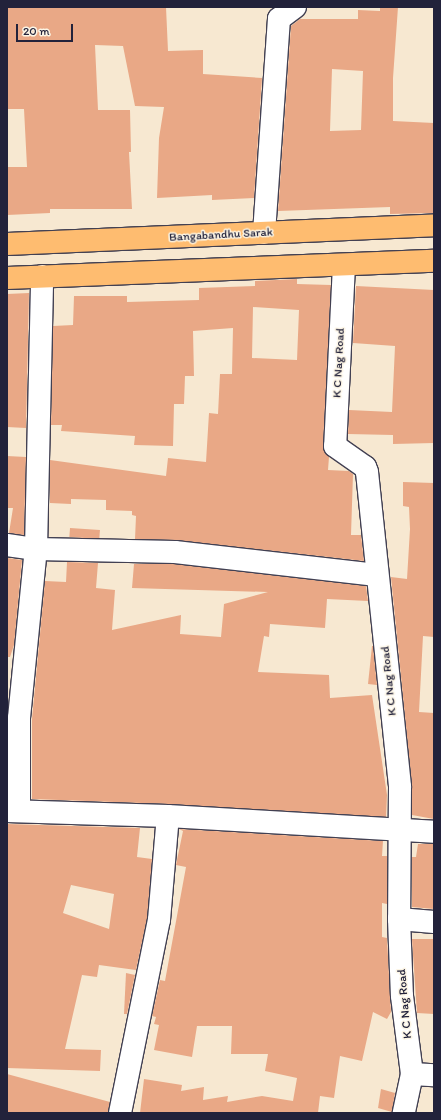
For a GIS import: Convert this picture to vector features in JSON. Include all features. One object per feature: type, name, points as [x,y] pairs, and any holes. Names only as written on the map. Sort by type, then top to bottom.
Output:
[{"type":"main road","name":"Bangabandhu Sarak","points":[[7,244],[434,225]]},
{"type":"main road","points":[[7,278],[434,261]]},
{"type":"street","points":[[264,233],[279,19],[295,7]]},
{"type":"street","name":"K C Nag Road","points":[[344,265],[335,446],[365,467],[367,472],[400,788],[399,919],[402,996],[412,1074],[404,1113]]},
{"type":"street","points":[[42,276],[36,549],[19,718],[13,811],[168,816],[434,832]]},
{"type":"street","points":[[7,545],[36,549],[175,552],[377,575]]},
{"type":"street","points":[[120,1113],[159,920],[168,816]]},
{"type":"street","points":[[399,919],[434,922]]},
{"type":"street","points":[[412,1074],[434,1075]]},
{"type":"building","points":[[7,7],[166,7],[168,51],[203,50],[203,74],[262,78],[254,198],[212,200],[212,195],[157,198],[159,138],[164,107],[135,106],[123,46],[95,45],[98,110],[130,110],[131,152],[129,152],[132,209],[50,209],[50,213],[7,215],[7,167],[27,167],[24,109],[7,109]]},
{"type":"building","points":[[380,7],[398,7],[393,78],[393,121],[434,123],[434,213],[390,214],[390,207],[278,211],[291,26],[300,19],[358,19],[358,10],[380,11]],"holes":[[[332,69],[363,71],[361,130],[330,131]]]},
{"type":"building","points":[[297,279],[297,284],[331,285],[323,446],[329,457],[328,470],[349,471],[353,474],[351,535],[361,535],[364,561],[176,540],[135,539],[136,516],[132,515],[132,511],[106,510],[106,500],[71,499],[71,504],[50,503],[50,460],[166,476],[168,458],[206,462],[209,413],[218,414],[220,374],[232,374],[233,328],[193,331],[194,376],[185,376],[184,404],[174,404],[173,446],[134,445],[135,436],[61,431],[62,425],[51,425],[53,326],[73,325],[74,296],[127,296],[127,302],[199,300],[199,288],[255,286],[255,281]],"holes":[[[253,307],[299,310],[297,360],[252,358]]]},
{"type":"building","points":[[356,286],[434,290],[434,443],[393,444],[393,435],[348,434],[349,410],[392,412],[395,346],[353,343]]},
{"type":"building","points":[[29,293],[26,428],[7,427],[7,294]]},
{"type":"building","points":[[7,456],[26,457],[24,535],[9,533],[13,508],[7,508]]},
{"type":"building","points":[[403,482],[434,483],[434,637],[423,636],[419,712],[434,713],[434,819],[412,815],[412,786],[391,577],[407,579],[410,529],[409,507],[403,506]]},
{"type":"building","points":[[70,528],[100,530],[99,539],[69,537]]},
{"type":"building","points":[[7,558],[22,560],[14,645],[10,657],[7,657]]},
{"type":"building","points":[[67,562],[98,563],[96,588],[115,590],[112,630],[181,615],[180,634],[221,637],[224,604],[268,592],[132,588],[134,564],[174,564],[366,586],[368,601],[327,599],[325,628],[270,624],[269,637],[264,636],[258,672],[329,675],[330,698],[372,695],[387,795],[386,817],[169,804],[32,799],[32,719],[45,581],[66,582]]},
{"type":"building","points":[[373,646],[377,685],[368,684]]},
{"type":"building","points":[[7,824],[140,828],[137,857],[152,859],[147,918],[136,970],[99,965],[97,977],[82,975],[65,1049],[101,1050],[100,1071],[7,1068]],"holes":[[[71,885],[114,894],[109,929],[63,913]]]},
{"type":"building","points":[[179,829],[383,841],[382,856],[387,856],[387,904],[382,903],[382,937],[387,938],[391,1012],[387,1019],[373,1012],[362,1061],[340,1056],[334,1098],[320,1096],[318,1113],[140,1113],[144,1079],[182,1085],[181,1091],[204,1087],[203,1100],[228,1096],[227,1102],[262,1096],[293,1101],[297,1078],[265,1071],[268,1054],[231,1054],[232,1026],[197,1026],[192,1057],[154,1050],[159,1025],[154,1024],[156,1017],[152,1016],[160,980],[165,981],[186,867],[176,865],[183,831]]},
{"type":"building","points":[[418,844],[434,844],[434,909],[412,907],[412,857],[416,857]]},
{"type":"building","points":[[412,939],[434,939],[434,1014],[417,1013]]},
{"type":"building","points":[[126,973],[135,975],[127,1014],[124,1014]]},
{"type":"building","points":[[7,1074],[110,1102],[108,1113],[7,1113]]},
{"type":"building","points":[[381,1089],[395,1093],[392,1112],[378,1108]]}]
